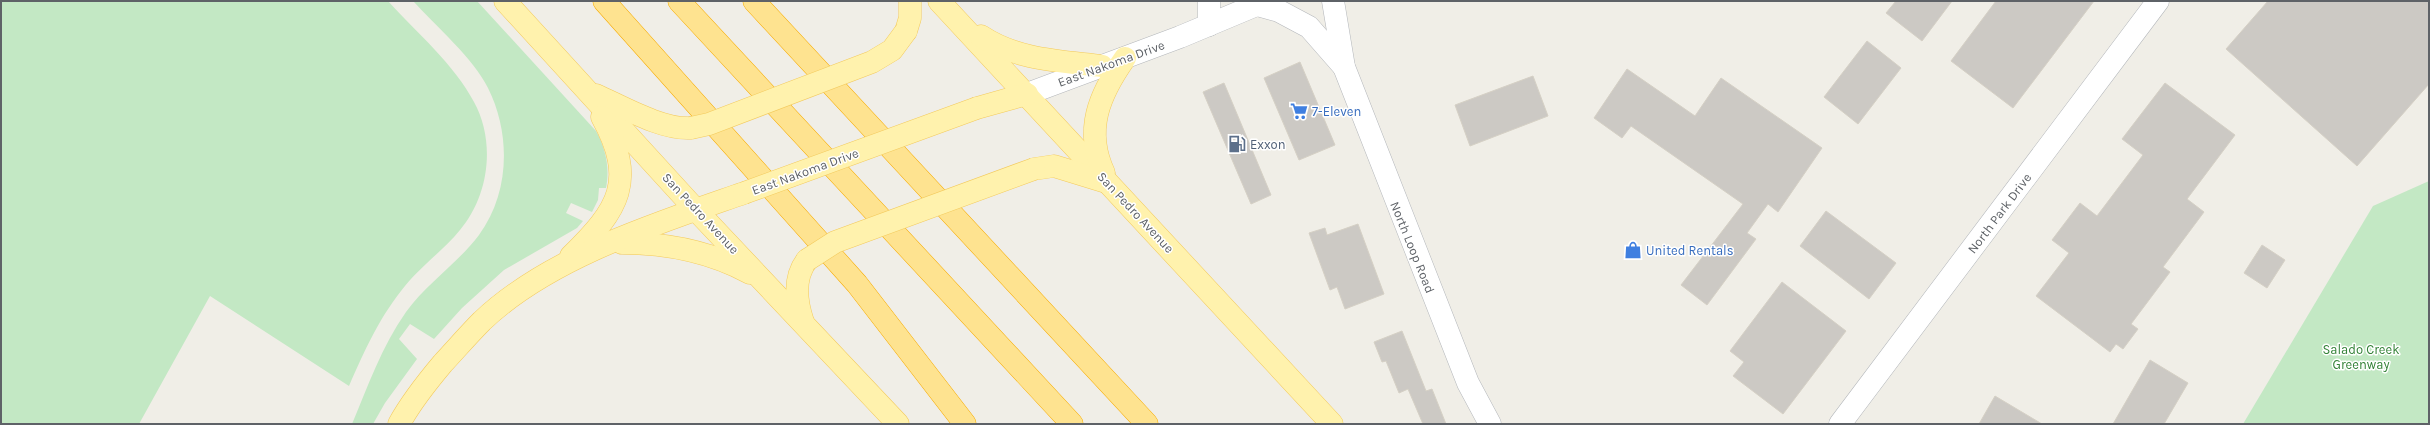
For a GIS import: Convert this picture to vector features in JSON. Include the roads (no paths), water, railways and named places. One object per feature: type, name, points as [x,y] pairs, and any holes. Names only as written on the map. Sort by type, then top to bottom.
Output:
[{"type":"highway","points":[[604,1],[857,284],[965,424]]},
{"type":"highway","points":[[679,1],[1072,424]]},
{"type":"highway","points":[[754,1],[1146,424]]},
{"type":"main road","name":"San Pedro Avenue","points":[[505,1],[696,210],[804,322],[898,424]]},
{"type":"main road","points":[[588,91],[662,124],[681,129],[709,124],[872,62],[892,50],[906,31],[910,18],[910,1]]},
{"type":"main road","name":"San Pedro Avenue","points":[[939,1],[1332,424]]},
{"type":"main road","points":[[961,24],[995,46],[1008,51],[1041,59],[1102,66]]},
{"type":"main road","points":[[1109,183],[1094,145],[1095,121],[1105,90],[1125,58]]},
{"type":"main road","points":[[562,266],[600,227],[613,207],[620,185],[621,171],[615,145],[588,91]]},
{"type":"main road","name":"East Nakoma Drive","points":[[399,424],[427,382],[483,320],[515,295],[562,266],[610,243],[696,210],[977,108],[1026,94]]},
{"type":"main road","points":[[804,322],[797,285],[799,273],[807,260],[835,242],[1034,170],[1054,166],[1068,169],[1109,183]]},
{"type":"main road","points":[[610,243],[655,243],[702,252],[742,268],[764,280]]},
{"type":"street","points":[[1208,1],[1209,25]]},
{"type":"street","name":"North Loop Road","points":[[1333,1],[1344,67],[1468,383],[1490,424]]},
{"type":"street","name":"North Park Drive","points":[[1840,424],[2158,1]]},
{"type":"street","name":"East Nakoma Drive","points":[[1026,94],[1125,58],[1262,3]]},
{"type":"street","name":"North Loop Road","points":[[1262,3],[1309,27],[1344,67]]},
{"type":"place","name":"7-Eleven","points":[[1299,111]]},
{"type":"place","name":"Exxon","points":[[1237,144]]},
{"type":"place","name":"United Rentals","points":[[1633,250]]},
{"type":"park label","name":"Salado Creek Greenway","points":[[2361,356]]}]
